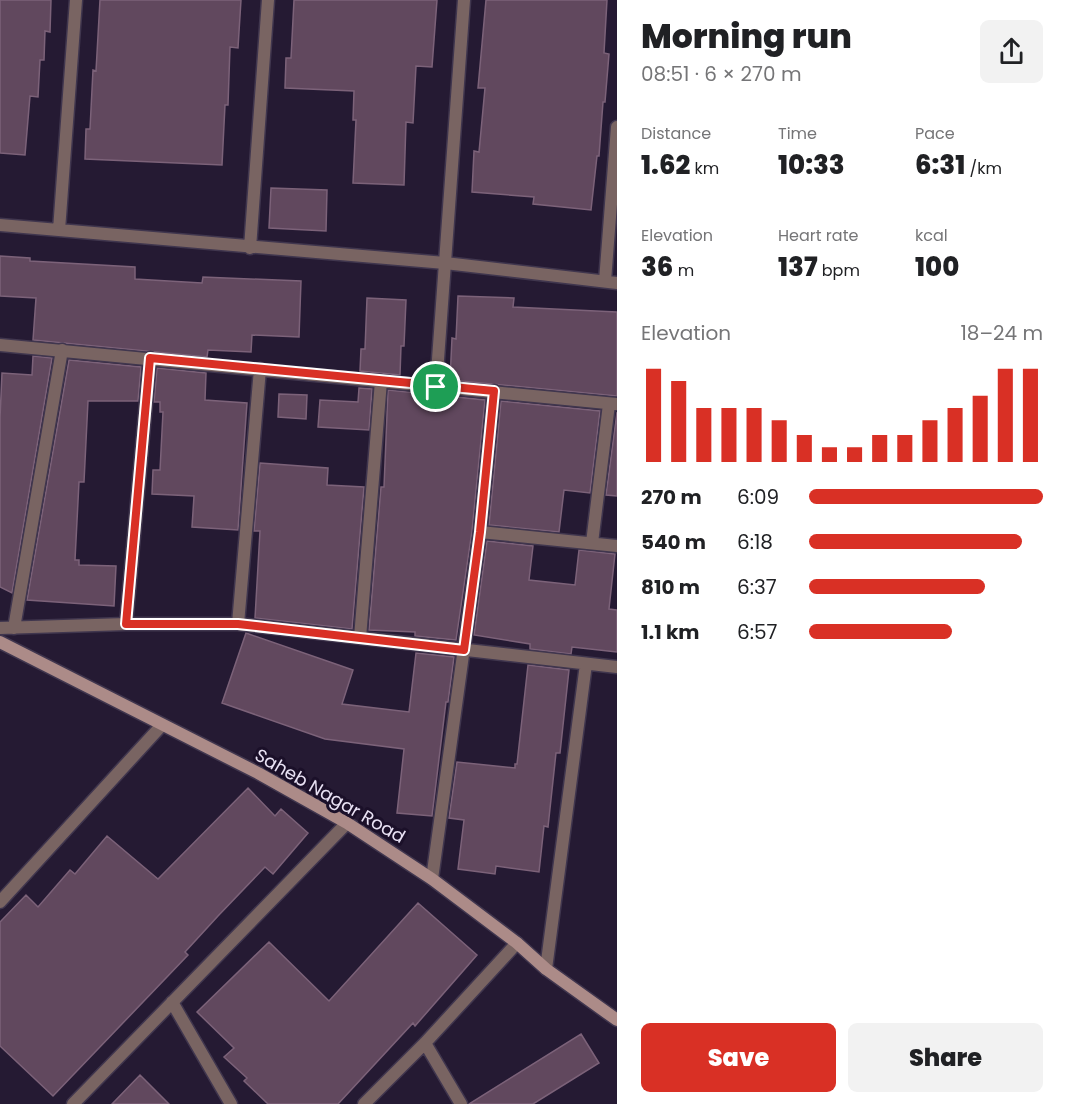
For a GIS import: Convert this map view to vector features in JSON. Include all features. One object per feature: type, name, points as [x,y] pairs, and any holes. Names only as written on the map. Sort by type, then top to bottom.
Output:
[{"type":"street","points":[[59,230],[76,0]]},
{"type":"street","points":[[249,248],[268,0]]},
{"type":"street","points":[[436,387],[464,0]]},
{"type":"street","points":[[0,225],[445,263],[611,282],[617,127]]},
{"type":"street","points":[[0,345],[613,404],[592,543]]},
{"type":"street","points":[[14,628],[62,350]]},
{"type":"street","points":[[126,624],[150,358]]},
{"type":"street","points":[[238,624],[260,369]]},
{"type":"street","points":[[360,638],[381,381]]},
{"type":"street","points":[[432,879],[480,532],[494,391]]},
{"type":"street","points":[[480,532],[617,546]]},
{"type":"street","points":[[0,628],[126,624],[238,624],[617,667]]},
{"type":"street","name":"Saheb Nagar Road","points":[[0,642],[258,773],[347,823],[432,879],[517,943],[546,969],[617,1020]]},
{"type":"street","points":[[546,969],[586,664]]},
{"type":"street","points":[[0,902],[162,724]]},
{"type":"street","points":[[73,1104],[347,823]]},
{"type":"street","points":[[364,1104],[425,1043],[517,943]]},
{"type":"street","points":[[172,1002],[231,1104]]},
{"type":"street","points":[[425,1043],[461,1104]]},
{"type":"building","points":[[0,0],[51,0],[50,32],[45,31],[44,60],[40,60],[38,97],[30,96],[25,155],[0,153]]},
{"type":"building","points":[[100,0],[241,0],[238,48],[230,47],[228,105],[225,105],[222,165],[85,159],[86,129],[90,129],[93,70],[96,71]]},
{"type":"building","points":[[294,0],[437,0],[432,67],[416,66],[413,123],[406,122],[404,185],[353,183],[356,120],[353,120],[354,91],[285,88],[286,58],[291,58]]},
{"type":"building","points":[[486,0],[607,0],[604,53],[609,54],[591,210],[533,204],[534,197],[472,192],[474,151],[479,152],[485,88],[478,88]]},
{"type":"building","points":[[271,188],[327,190],[326,231],[269,228]]},
{"type":"building","points":[[0,256],[30,258],[30,261],[135,267],[135,279],[202,283],[203,277],[301,281],[299,337],[252,335],[251,352],[208,350],[207,357],[33,340],[36,298],[0,296]]},
{"type":"building","points":[[458,296],[514,298],[513,307],[617,312],[617,396],[450,380],[452,338],[456,339]]},
{"type":"building","points":[[367,298],[406,300],[400,375],[360,371],[361,349],[365,349]]},
{"type":"building","points":[[33,356],[52,358],[12,593],[0,587],[2,373],[32,375]]},
{"type":"building","points":[[69,360],[141,367],[138,401],[88,401],[84,482],[79,482],[75,560],[79,560],[79,565],[116,566],[114,606],[27,600]]},
{"type":"building","points":[[157,368],[206,373],[205,400],[247,403],[238,530],[192,527],[194,496],[152,494],[153,470],[160,470],[163,412],[160,412],[160,402],[154,402]]},
{"type":"building","points":[[359,388],[372,389],[369,430],[318,427],[320,400],[358,402]]},
{"type":"building","points":[[388,390],[485,400],[472,531],[456,640],[415,636],[415,632],[369,630],[381,487],[384,487]]},
{"type":"building","points":[[279,394],[307,395],[306,419],[278,417]]},
{"type":"building","points":[[501,401],[600,411],[590,493],[564,490],[559,532],[489,525]]},
{"type":"building","points":[[617,412],[617,496],[606,495]]},
{"type":"building","points":[[260,463],[328,468],[327,485],[364,487],[352,629],[255,618],[260,531],[254,531]]},
{"type":"building","points":[[487,541],[533,546],[529,580],[575,585],[579,550],[615,554],[609,609],[617,610],[617,652],[572,647],[571,654],[530,649],[530,644],[474,635]]},
{"type":"building","points":[[246,633],[353,670],[342,704],[409,712],[416,653],[454,657],[432,816],[397,813],[404,749],[325,739],[222,703]]},
{"type":"building","points":[[528,665],[569,670],[560,753],[556,753],[548,827],[544,826],[539,872],[496,866],[495,874],[458,869],[464,820],[449,818],[457,762],[515,768]]},
{"type":"building","points":[[248,788],[275,816],[281,809],[308,833],[273,874],[265,867],[185,952],[188,955],[53,1096],[0,1046],[0,922],[26,895],[38,907],[70,870],[75,874],[107,836],[158,879]]},
{"type":"building","points":[[418,903],[477,955],[415,1026],[413,1023],[338,1104],[268,1104],[244,1081],[247,1078],[224,1057],[234,1048],[197,1012],[269,942],[329,1001]]},
{"type":"building","points":[[581,1034],[599,1063],[533,1104],[469,1104]]},
{"type":"building","points":[[140,1075],[169,1104],[112,1104]]},
{"type":"route","points":[[150,358],[436,387],[494,391],[480,532],[464,650],[238,624],[126,624],[150,358]]}]
